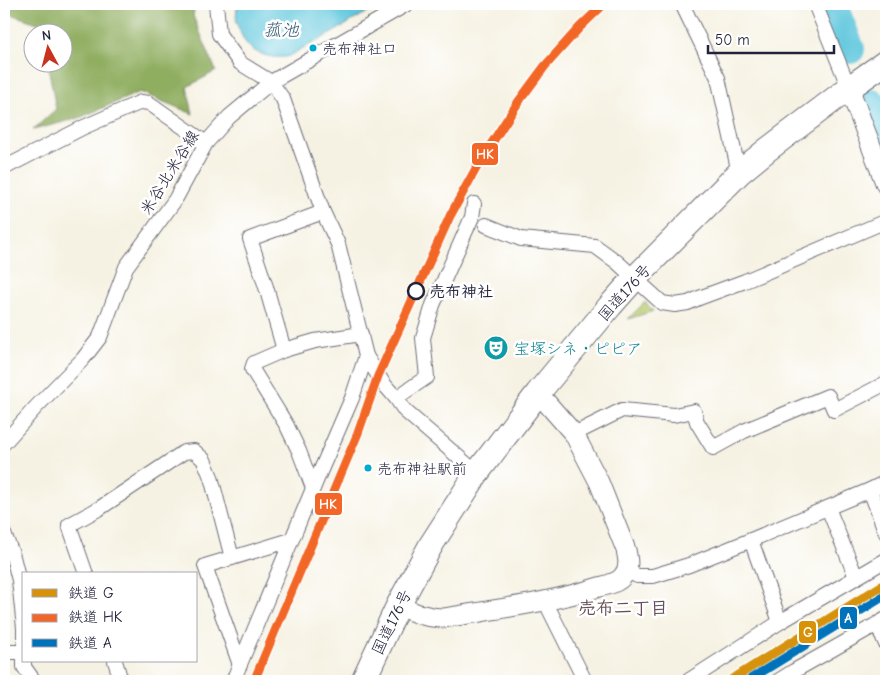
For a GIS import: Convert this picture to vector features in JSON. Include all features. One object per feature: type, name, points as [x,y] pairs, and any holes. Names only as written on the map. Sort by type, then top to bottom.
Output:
[{"type":"highway","name":"国道176号","points":[[363,681],[398,606],[431,545],[477,473],[538,392],[610,306],[634,279],[739,173],[849,88],[886,62]]},
{"type":"street","points":[[216,4],[219,34],[240,63],[271,82],[282,99],[323,212],[338,244],[366,356],[405,412],[477,473]]},
{"type":"street","name":"米谷北米谷線","points":[[4,443],[83,359],[100,337],[126,267],[175,200],[206,143],[229,117],[271,82],[407,4]]},
{"type":"street","points":[[682,4],[718,78],[739,173]]},
{"type":"street","points":[[815,4],[886,185]]},
{"type":"street","points":[[4,168],[84,127],[141,102],[149,103],[206,143]]},
{"type":"street","points":[[396,398],[427,377],[423,338],[433,305],[472,217],[474,204]]},
{"type":"street","points":[[284,350],[250,239],[323,212]]},
{"type":"street","points":[[486,225],[521,239],[595,246],[617,262],[662,303],[675,305],[688,303],[745,281],[886,221]]},
{"type":"street","points":[[313,488],[288,426],[252,369],[254,362],[284,350],[315,341],[361,334]]},
{"type":"street","points":[[233,681],[352,398],[366,356]]},
{"type":"street","points":[[574,434],[622,410],[674,415],[694,411],[697,422],[713,448],[744,431],[828,396],[834,410],[886,383]]},
{"type":"street","points":[[398,606],[422,616],[444,618],[579,594],[616,582],[623,576],[628,562],[626,550],[599,482],[574,434],[538,392]]},
{"type":"street","points":[[85,572],[69,525],[100,508],[184,452],[194,451],[204,460],[211,477],[232,558]]},
{"type":"street","points":[[626,570],[638,576],[653,576],[689,565],[886,482]]},
{"type":"street","points":[[870,490],[886,533]]},
{"type":"street","points":[[828,508],[856,578]]},
{"type":"street","points":[[4,534],[12,553],[19,580],[22,609]]},
{"type":"street","points":[[240,665],[205,566],[291,540]]},
{"type":"street","points":[[752,540],[780,622]]},
{"type":"street","points":[[688,681],[780,622],[886,560]]},
{"type":"street","points":[[547,601],[548,609],[585,681]]},
{"type":"street","points":[[778,681],[796,676],[882,622],[886,644]]},
{"type":"street","points":[[4,652],[22,652]]},
{"type":"street","points":[[24,662],[24,667],[34,681]]},
{"type":"street","points":[[115,662],[120,681]]},
{"type":"green space","points":[[4,4],[195,4],[193,16],[216,71],[187,87],[193,114],[140,92],[79,118],[33,130],[56,109],[49,72],[72,72],[72,22],[35,22],[10,14],[4,35]]},
{"type":"green space","points":[[645,302],[653,311],[628,319]]},
{"type":"water","name":"菰池","points":[[238,4],[381,4],[291,55],[279,57],[261,54],[247,45],[237,22]]},
{"type":"waterway","points":[[832,4],[850,49]]},
{"type":"waterway","points":[[871,103],[886,142]]},
{"type":"rail line","name":"HK","points":[[254,681],[358,433],[378,376],[450,216],[479,163],[519,101],[545,66],[580,27],[604,4]]},
{"type":"rail line","name":"G","points":[[729,681],[886,583]]},
{"type":"rail line","name":"A","points":[[747,681],[886,595]]},
{"type":"place","name":"売布神社口","points":[[313,48]]},
{"type":"place","name":"売布神社","points":[[416,291]]},
{"type":"place","name":"宝塚シネ・ピピア","points":[[496,348]]},
{"type":"place","name":"売布神社駅前","points":[[368,468]]},
{"type":"district","name":"売布二丁目","points":[[623,608]]}]
